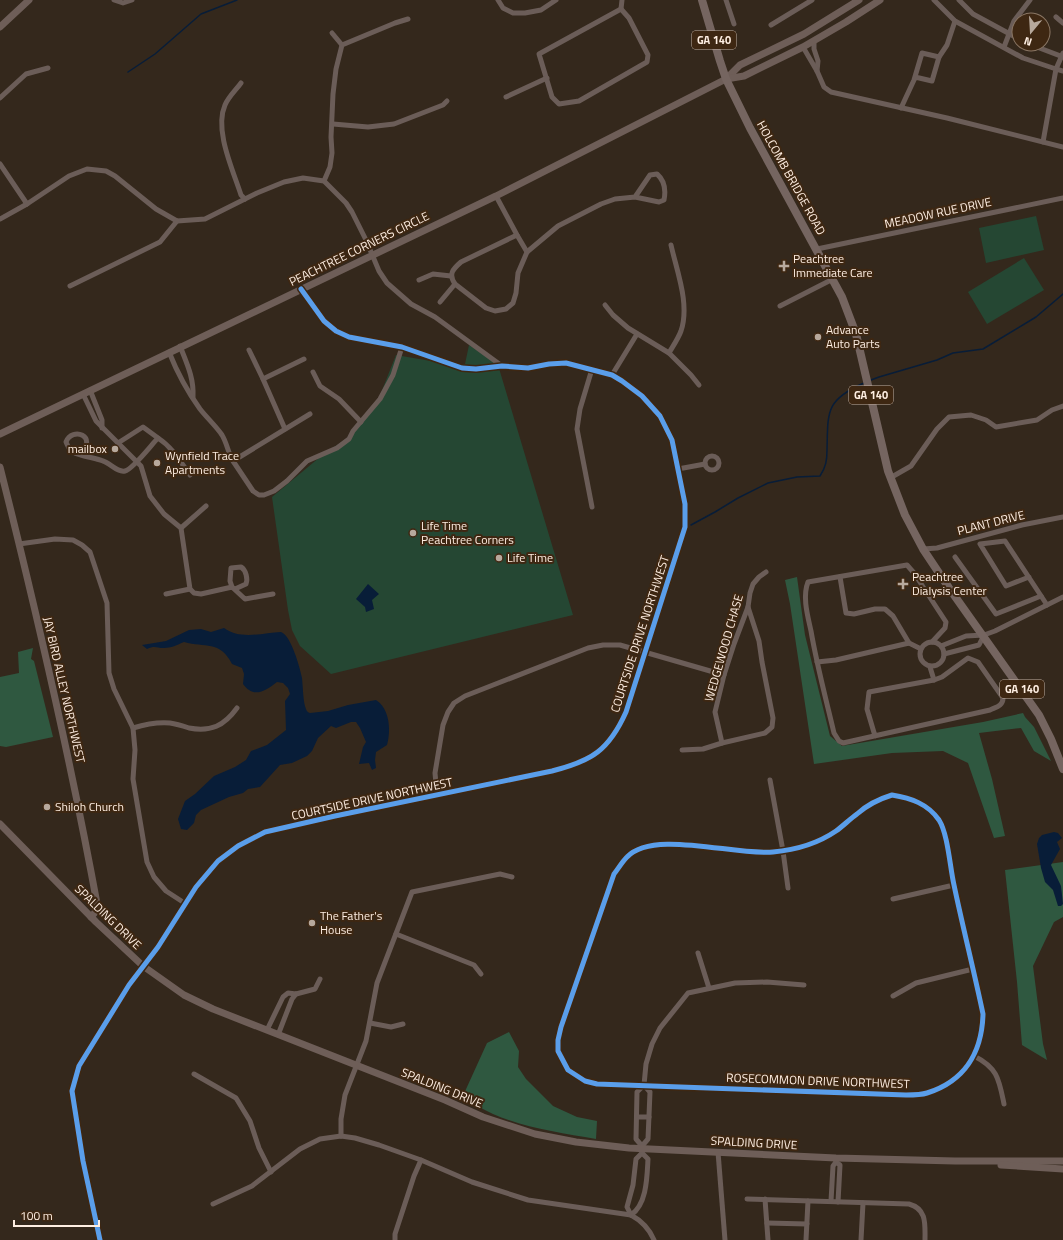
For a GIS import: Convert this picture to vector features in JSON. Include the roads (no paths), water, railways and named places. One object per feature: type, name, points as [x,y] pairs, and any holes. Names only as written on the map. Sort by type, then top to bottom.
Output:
[{"type":"main road","name":"HOLCOMB BRIDGE ROAD","points":[[702,0],[726,79],[750,128],[842,297],[856,334],[890,478],[905,515],[924,549],[949,588],[1039,715],[1062,764]]},
{"type":"street","points":[[0,27],[29,0]]},
{"type":"street","points":[[114,0],[123,3],[132,0]]},
{"type":"street","points":[[498,0],[503,8],[513,13],[525,13],[541,10],[556,0]]},
{"type":"street","points":[[621,9],[539,54],[552,97],[559,104],[579,101],[647,62],[648,55],[629,18],[621,9],[622,0]]},
{"type":"street","points":[[726,0],[734,24]]},
{"type":"street","points":[[772,25],[812,0]]},
{"type":"street","name":"PEACHTREE CORNERS CIRCLE","points":[[726,79],[740,65],[804,34],[860,0]]},
{"type":"street","name":"PEACHTREE CORNERS CIRCLE","points":[[0,434],[180,346],[496,196],[726,79],[744,76],[803,47],[880,0]]},
{"type":"street","points":[[934,0],[955,21],[1023,58],[1063,71]]},
{"type":"street","points":[[959,0],[973,14],[1010,35]]},
{"type":"street","points":[[1004,47],[1010,35],[1014,21],[1030,0]]},
{"type":"street","points":[[1056,17],[1063,23]]},
{"type":"street","points":[[342,45],[389,25],[408,19]]},
{"type":"street","points":[[915,77],[932,81],[939,57],[947,45],[955,21]]},
{"type":"street","points":[[332,33],[342,45]]},
{"type":"street","points":[[814,41],[814,49],[818,61],[817,71]]},
{"type":"street","points":[[324,181],[330,167],[332,153],[332,102],[335,75],[342,45]]},
{"type":"street","points":[[803,47],[827,90],[1063,147]]},
{"type":"street","points":[[1043,142],[1056,69],[1062,55],[1051,51]]},
{"type":"street","points":[[900,108],[915,77],[922,53],[939,57]]},
{"type":"street","points":[[0,98],[26,74],[48,68]]},
{"type":"street","points":[[506,97],[547,78]]},
{"type":"street","points":[[241,83],[236,88],[225,106],[221,123],[222,138],[241,195],[245,199]]},
{"type":"street","points":[[332,124],[368,127],[394,124],[443,105],[447,101]]},
{"type":"street","points":[[0,164],[27,204]]},
{"type":"street","points":[[0,218],[27,204],[69,176],[87,169],[106,171],[116,176],[156,209],[177,221],[205,219],[284,182],[303,178],[324,181],[346,203],[352,212],[366,240],[371,255],[387,283],[411,304],[435,317],[502,366]]},
{"type":"street","points":[[517,236],[461,262],[454,268],[451,276],[455,284],[486,308],[495,311],[506,309],[513,304],[516,293],[518,273],[527,252],[558,226],[601,204],[615,199],[635,197],[659,202],[664,200],[666,191],[662,178],[657,174],[650,175],[635,197]]},
{"type":"street","points":[[496,196],[527,252]]},
{"type":"street","name":"MEADOW RUE DRIVE","points":[[817,249],[1063,198]]},
{"type":"street","points":[[70,286],[160,242],[177,221]]},
{"type":"street","points":[[669,353],[681,330],[684,310],[682,293],[671,245]]},
{"type":"street","points":[[418,280],[433,274],[451,276]]},
{"type":"street","points":[[780,306],[833,278]]},
{"type":"street","points":[[440,302],[455,284]]},
{"type":"street","name":"COURTSIDE DRIVE NORTHWEST","points":[[100,1240],[82,1161],[72,1091],[79,1066],[121,998],[142,966],[158,947],[196,887],[218,862],[238,846],[264,832],[568,768],[576,766],[593,756],[607,744],[618,729],[626,712],[684,527],[686,509],[672,440],[660,416],[642,396],[612,375],[566,363],[549,364],[528,368],[502,366],[476,369],[462,368],[402,347],[349,337],[336,331],[324,321],[301,289]]},
{"type":"street","points":[[605,305],[613,315],[637,334],[669,353],[699,385]]},
{"type":"street","points":[[612,375],[637,334]]},
{"type":"street","points":[[180,346],[192,376],[193,397]]},
{"type":"street","points":[[169,352],[181,379],[200,409],[223,436],[229,449],[230,456],[253,491],[259,495],[264,495],[274,491],[287,481],[306,461],[337,448],[349,439],[353,431],[380,399],[393,375],[402,347]]},
{"type":"street","points":[[249,350],[285,429]]},
{"type":"street","points":[[263,379],[304,359]]},
{"type":"street","points":[[592,369],[580,409],[577,429],[592,507]]},
{"type":"street","points":[[313,372],[320,386],[339,399],[361,422]]},
{"type":"street","points":[[90,390],[102,420],[102,428]]},
{"type":"street","points":[[83,394],[96,421],[141,466],[150,496],[164,514],[181,528],[190,588],[194,593],[201,594],[234,588],[245,598],[273,594]]},
{"type":"street","points":[[890,478],[911,466],[937,429],[949,417],[971,415],[986,420],[996,427],[1037,420],[1052,410],[1063,406]]},
{"type":"street","points":[[233,460],[310,414]]},
{"type":"street","points":[[118,443],[143,427],[165,442],[173,450],[190,475]]},
{"type":"street","points":[[80,454],[86,449],[86,439],[76,434],[71,435],[66,442],[68,448],[73,452],[104,461],[124,472],[137,461],[158,438]]},
{"type":"street","points":[[678,469],[706,464]]},
{"type":"street","name":"JAY BIRD ALLEY NORTHWEST","points":[[0,468],[43,644],[83,829],[98,909],[91,917]]},
{"type":"street","points":[[181,528],[206,506]]},
{"type":"street","name":"PLANT DRIVE","points":[[924,549],[937,548],[1022,525],[1063,517]]},
{"type":"street","points":[[19,544],[55,539],[73,540],[90,552],[107,603],[109,673],[114,689],[133,728],[135,750],[133,779],[147,862],[154,877],[166,891],[186,904]]},
{"type":"street","points":[[1029,577],[1006,586],[980,544],[1005,541],[1029,577],[1047,605]]},
{"type":"street","points":[[955,557],[996,614],[1041,596]]},
{"type":"street","points":[[875,736],[867,709],[869,692],[934,680],[942,677],[968,658],[978,662],[1002,698],[1003,702],[1001,705],[990,710],[843,744],[834,733],[817,662],[808,613],[806,587],[808,582],[907,565],[914,573],[946,622],[945,628],[932,642],[925,644],[921,649],[921,660],[930,667],[934,680]]},
{"type":"street","name":"WEDGEWOOD CHASE","points":[[722,743],[716,712],[724,675],[748,607],[750,593],[759,577],[766,572]]},
{"type":"street","points":[[840,577],[846,613],[854,614],[875,609],[885,609],[893,616],[909,643],[921,649]]},
{"type":"street","points":[[166,594],[190,588]]},
{"type":"street","points":[[941,646],[966,636],[984,636],[1063,597]]},
{"type":"street","points":[[682,750],[703,749],[765,733],[772,727],[773,718],[759,641],[748,607]]},
{"type":"street","points":[[944,654],[979,644],[984,636]]},
{"type":"street","points":[[930,667],[938,665],[942,662],[944,654],[941,646],[932,642]]},
{"type":"street","points":[[817,662],[836,660],[909,643]]},
{"type":"street","points":[[437,795],[435,773],[441,739],[448,712],[454,703],[465,696],[588,648],[603,645],[620,645],[724,675]]},
{"type":"street","points":[[133,728],[161,722],[198,729],[211,729],[229,718],[237,708]]},
{"type":"street","points":[[770,780],[788,888]]},
{"type":"street","name":"ROSECOMMON DRIVE NORTHWEST","points":[[892,795],[916,801],[927,807],[939,821],[944,833],[983,1014],[983,1030],[974,1056],[963,1071],[950,1081],[926,1093],[906,1095],[597,1084],[585,1081],[568,1070],[558,1051],[558,1040],[561,1027],[614,874],[627,856],[641,848],[653,844],[670,844],[755,853],[783,851],[789,851],[824,838],[836,831],[859,812],[883,798],[892,795]]},
{"type":"street","name":"SPALDING DRIVE","points":[[0,824],[91,917],[142,966],[184,995],[213,1009],[445,1100],[484,1117],[535,1134],[576,1142],[642,1149],[718,1152],[836,1160],[1063,1161]]},
{"type":"street","points":[[340,1136],[345,1095],[366,1041],[377,983],[412,892],[500,874],[512,877]]},
{"type":"street","points":[[893,899],[954,885]]},
{"type":"street","points":[[396,934],[474,965],[481,974]]},
{"type":"street","points":[[698,953],[709,988]]},
{"type":"street","points":[[893,996],[916,983],[973,969]]},
{"type":"street","points":[[267,1030],[283,996],[288,993],[296,994],[314,989],[320,979]]},
{"type":"street","points":[[631,1215],[638,1210],[645,1187],[648,1159],[636,1139],[637,1092],[644,1085],[646,1064],[652,1044],[660,1028],[688,993],[735,983],[759,982],[804,985]]},
{"type":"street","points":[[278,1035],[292,999],[296,994]]},
{"type":"street","points":[[370,1023],[391,1027],[403,1024]]},
{"type":"street","points":[[974,1056],[984,1061],[992,1069],[998,1079],[1004,1104]]},
{"type":"street","points":[[194,1074],[236,1098],[250,1121],[259,1148],[271,1172]]},
{"type":"street","points":[[631,1215],[627,1206],[633,1185],[636,1159],[648,1139],[650,1092],[644,1085]]},
{"type":"street","points":[[637,1117],[649,1117]]},
{"type":"street","points":[[214,1204],[252,1186],[300,1149],[320,1139],[340,1136],[355,1138],[421,1160],[472,1182],[528,1200],[631,1215],[649,1229],[654,1240]]},
{"type":"street","points":[[718,1152],[725,1240]]},
{"type":"street","points":[[395,1240],[395,1234],[414,1176],[421,1160]]},
{"type":"street","points":[[831,1201],[833,1166],[836,1160],[840,1165],[838,1202]]},
{"type":"street","name":"SPALDING DRIVE","points":[[955,1161],[1063,1170]]},
{"type":"street","points":[[747,1199],[909,1204],[918,1208],[922,1213],[925,1240]]},
{"type":"street","points":[[765,1199],[768,1240]]},
{"type":"street","points":[[806,1240],[808,1201]]},
{"type":"street","points":[[861,1240],[863,1202]]},
{"type":"street","points":[[767,1223],[807,1224]]},
{"type":"water","points":[[368,584],[379,594],[372,600],[374,609],[366,612],[365,607],[356,599]]},
{"type":"water","points":[[224,628],[230,632],[244,635],[281,632],[285,634],[292,645],[297,660],[302,678],[305,706],[307,711],[310,713],[328,711],[348,705],[376,700],[381,704],[387,714],[389,733],[387,745],[376,752],[376,768],[372,770],[369,763],[359,764],[363,747],[366,742],[356,722],[351,722],[336,728],[331,726],[318,738],[312,751],[307,756],[292,763],[280,765],[260,787],[248,789],[243,793],[229,797],[201,810],[196,815],[194,823],[187,830],[181,829],[178,819],[185,801],[195,794],[214,776],[235,767],[246,760],[251,751],[267,745],[286,730],[285,701],[290,694],[288,688],[283,683],[277,682],[260,692],[247,689],[243,684],[244,674],[242,668],[232,664],[222,651],[211,646],[184,642],[164,648],[154,647],[147,649],[142,645],[166,641],[189,630],[201,629],[211,632]]},
{"type":"water","points":[[1054,832],[1058,833],[1062,838],[1057,842],[1060,849],[1051,865],[1061,886],[1063,904],[1061,906],[1058,906],[1053,890],[1045,882],[1037,844],[1042,835]]},
{"type":"waterway","points":[[128,72],[155,54],[201,14],[237,0]]},
{"type":"waterway","points":[[871,380],[937,360],[953,353],[983,349],[1036,317],[1063,294]]},
{"type":"waterway","points":[[691,525],[768,483],[797,477],[820,476],[824,470],[827,454],[828,426],[831,409],[842,395],[864,383]]},
{"type":"place","name":"Peachtree Immediate Care","points":[[784,266]]},
{"type":"place","name":"Advance Auto Parts","points":[[818,337]]},
{"type":"place","name":"mailbox","points":[[115,449]]},
{"type":"place","name":"Wynfield Trace Apartments","points":[[157,463]]},
{"type":"place","name":"Life Time Peachtree Corners","points":[[413,533]]},
{"type":"place","name":"Life Time","points":[[499,558]]},
{"type":"place","name":"Peachtree Dialysis Center","points":[[903,584]]},
{"type":"place","name":"Shiloh Church","points":[[47,807]]},
{"type":"place","name":"The Father's House","points":[[312,923]]}]
